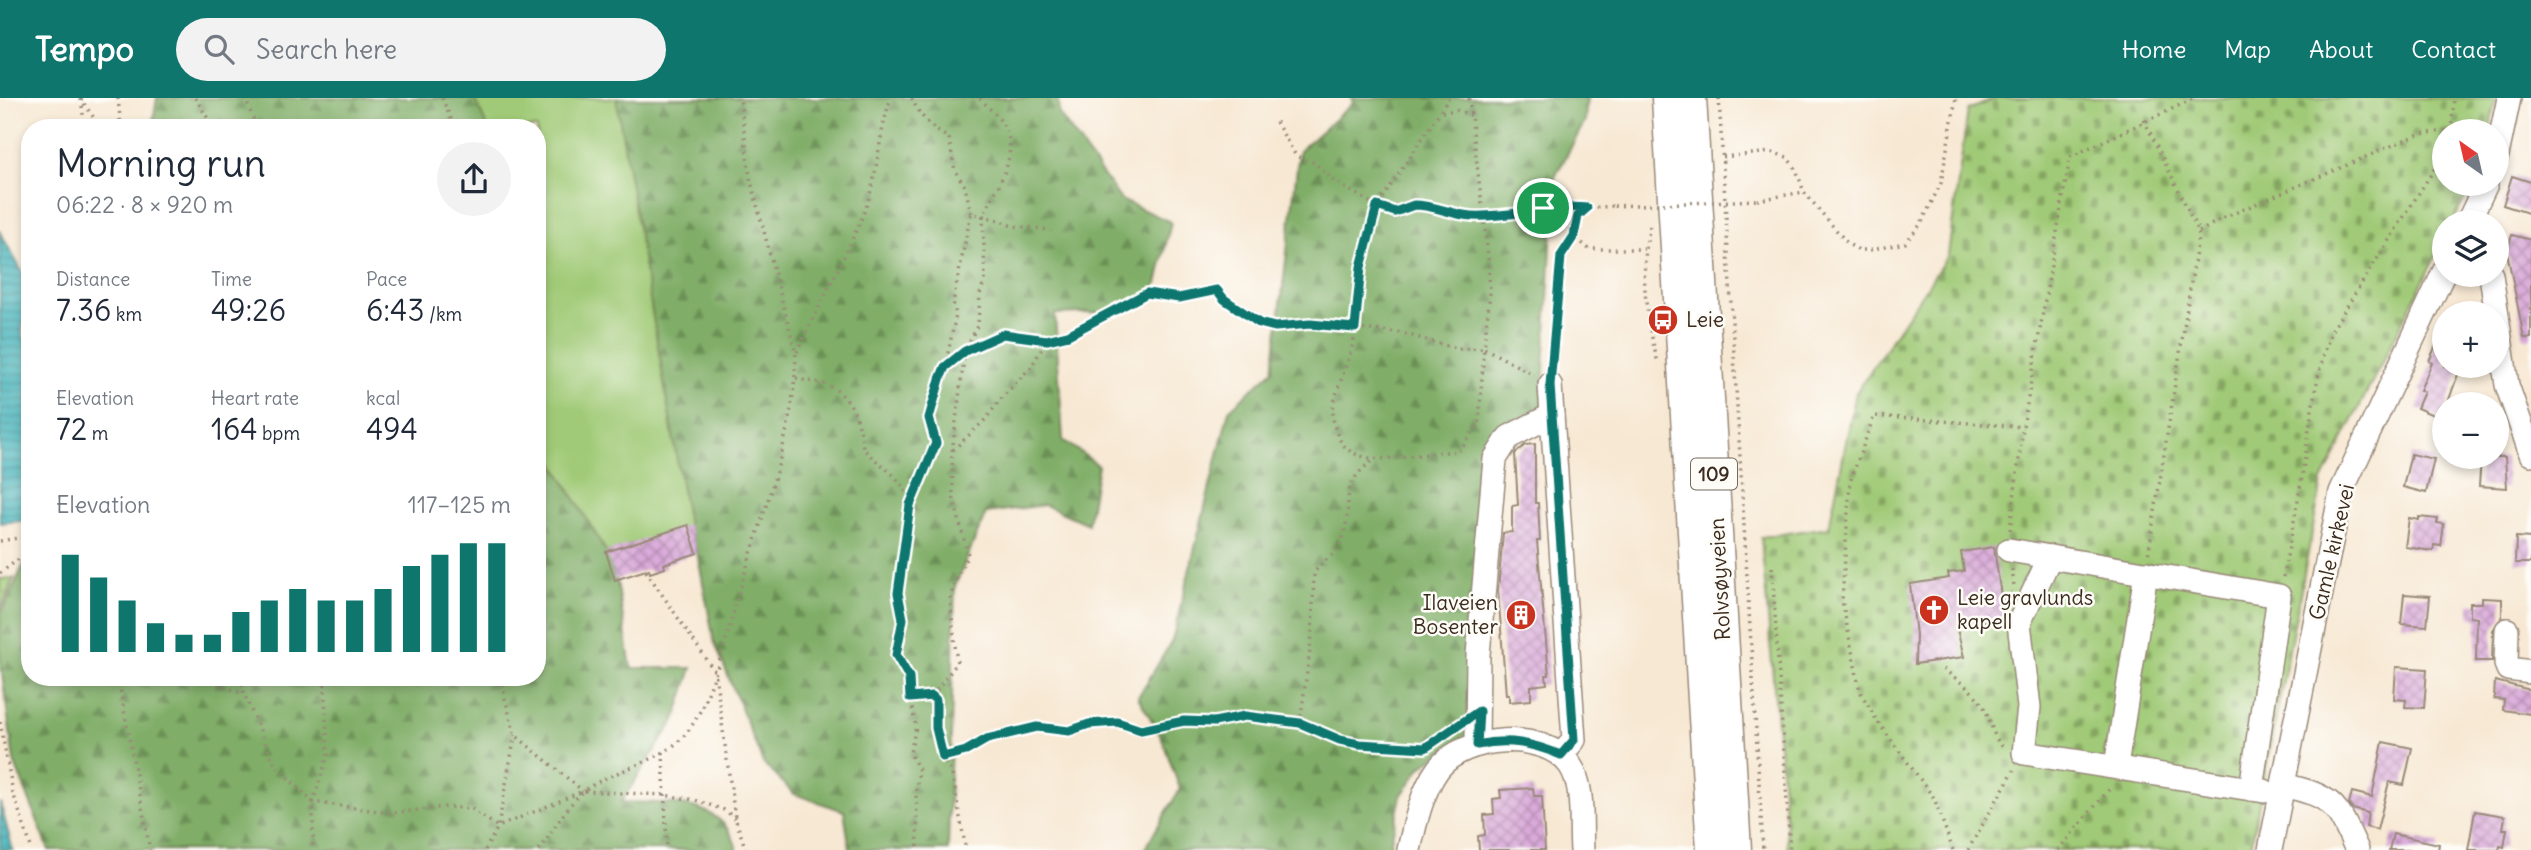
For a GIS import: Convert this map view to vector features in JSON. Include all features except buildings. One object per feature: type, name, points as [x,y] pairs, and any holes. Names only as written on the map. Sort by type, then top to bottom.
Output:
[{"type":"main road","name":"Rolvsøyveien","points":[[1667,98],[1712,850]]},
{"type":"main road","name":"Rolvsøyveien","points":[[1690,98],[1736,850]]},
{"type":"street","points":[[2505,119],[2510,98]]},
{"type":"street","name":"Gamle kirkevei","points":[[2270,850],[2341,492],[2437,287]]},
{"type":"street","points":[[2493,287],[2507,384],[2530,449]]},
{"type":"street","points":[[1550,385],[1574,740],[1561,755]]},
{"type":"street","points":[[1477,745],[1478,655],[1495,459],[1509,437],[1552,415]]},
{"type":"street","points":[[2009,550],[2279,596],[2251,789]]},
{"type":"street","points":[[2050,556],[2020,623],[2029,707],[2024,753],[2251,789],[2282,789],[2324,798],[2334,805],[2357,850]]},
{"type":"street","points":[[2121,767],[2146,573]]},
{"type":"street","points":[[2507,630],[2508,668],[2531,672]]},
{"type":"street","points":[[1409,850],[1423,799],[1438,769],[1455,754],[1477,745],[1524,742],[1561,755],[1571,767],[1578,786],[1582,850]]},
{"type":"path","points":[[84,119],[80,98],[95,119]]},
{"type":"path","points":[[118,98],[120,119]]},
{"type":"path","points":[[195,98],[208,119]]},
{"type":"path","points":[[245,98],[253,119]]},
{"type":"path","points":[[442,98],[451,119]]},
{"type":"path","points":[[498,827],[583,792],[663,752],[682,738],[694,723],[715,672],[785,438],[796,378],[796,354],[750,178],[740,98]]},
{"type":"path","points":[[796,354],[866,206],[877,173],[880,138],[891,98]]},
{"type":"path","points":[[912,98],[916,110],[935,130],[949,138],[956,171],[965,186],[971,212],[945,367],[929,418],[936,443],[910,505],[898,593],[903,619],[896,648],[909,677],[916,727],[910,753],[919,770],[916,802],[918,850]]},
{"type":"path","points":[[910,698],[932,696],[957,663],[950,600],[954,583],[968,555],[953,496],[952,452],[965,351],[978,324],[980,294],[985,279],[983,216],[1006,170],[1009,156],[1006,130],[980,98]]},
{"type":"path","points":[[1449,98],[1377,206],[1361,267],[1355,328],[1333,418],[1341,444],[1349,451],[1376,458],[1457,452],[1479,422],[1490,292],[1469,98]]},
{"type":"path","points":[[1719,98],[1763,850]]},
{"type":"path","points":[[1723,157],[1771,152],[1787,157],[1796,169],[1804,192],[1848,244],[1859,250],[1905,243],[1921,225],[1941,183],[1956,98]]},
{"type":"path","points":[[2020,623],[2009,550],[2023,427],[2070,157],[2195,98]]},
{"type":"path","points":[[2450,119],[2454,98]]},
{"type":"path","points":[[1441,113],[1456,110],[1471,115]]},
{"type":"path","points":[[2144,120],[2199,232],[2146,573]]},
{"type":"path","points":[[1276,122],[1296,156],[1315,163],[1332,180],[1377,206],[1395,212],[1414,205],[1482,216],[1543,208],[1756,200],[1804,192]]},
{"type":"path","points":[[2199,232],[2221,219],[2419,134],[2432,133]]},
{"type":"path","points":[[2279,596],[2301,482],[2314,388],[2324,352],[2332,330],[2432,172]]},
{"type":"path","points":[[945,367],[965,351],[1003,334],[1047,340],[1068,335],[1147,293],[1179,298],[1217,290],[1224,299],[1259,323],[1275,327],[1310,324],[1402,333],[1458,349],[1484,348],[1550,385],[1561,256],[1574,236],[1575,222],[1587,208]]},
{"type":"path","points":[[971,212],[999,218],[1014,226],[1033,225],[1051,231]]},
{"type":"path","points":[[1574,236],[1589,249],[1644,249]]},
{"type":"path","points":[[952,452],[986,419],[999,401],[1031,368],[1047,340]]},
{"type":"path","points":[[796,378],[827,385],[854,406],[862,430],[863,448],[888,467],[906,487],[910,505]]},
{"type":"path","points":[[1953,850],[1934,798],[1877,721],[1860,691],[1842,601],[1850,482],[1874,416],[2023,427]]},
{"type":"path","points":[[1300,723],[1312,635],[1314,573],[1335,552],[1342,539],[1352,479],[1376,458]]},
{"type":"path","points":[[0,541],[21,538]]},
{"type":"path","points":[[0,573],[21,557]]},
{"type":"path","points":[[1772,567],[1790,850]]},
{"type":"path","points":[[646,571],[715,672],[735,818],[746,850]]},
{"type":"path","points":[[1943,669],[1970,689],[1978,699],[1998,744],[2007,751],[2024,753],[1968,850]]},
{"type":"path","points":[[120,686],[150,850]]},
{"type":"path","points":[[222,686],[244,694]]},
{"type":"path","points":[[243,686],[275,765],[313,803],[392,813],[446,807],[472,809],[498,827]]},
{"type":"path","points":[[313,850],[313,803],[328,755],[324,686]]},
{"type":"path","points":[[485,850],[498,827],[515,735],[504,686]]},
{"type":"path","points":[[932,696],[936,700],[938,747],[953,778],[967,850]]},
{"type":"path","points":[[943,757],[966,751],[987,739],[1037,727],[1069,731],[1089,724],[1117,722],[1141,730],[1184,721],[1214,722],[1245,716],[1300,723],[1347,742],[1425,748],[1479,711]]},
{"type":"path","points":[[0,722],[13,793],[32,850]]},
{"type":"path","points":[[515,735],[583,792],[664,795],[710,804],[735,818]]},
{"type":"path","points":[[663,752],[667,850]]},
{"type":"path","points":[[2058,850],[2121,767]]},
{"type":"path","points":[[539,850],[583,792]]},
{"type":"green space","points":[[157,98],[474,98],[484,119],[154,119]]},
{"type":"green space","points":[[474,98],[616,98],[688,526],[607,553],[546,450],[546,119],[484,119]]},
{"type":"green space","points":[[616,98],[1058,98],[1059,114],[1121,200],[1171,222],[1154,297],[1113,312],[1055,314],[1063,440],[1098,465],[1088,524],[1045,505],[986,513],[955,586],[948,850],[850,850],[844,811],[794,794],[763,763],[714,641],[697,552],[688,526]]},
{"type":"green space","points":[[1351,98],[1587,98],[1585,121],[1555,177],[1542,405],[1488,437],[1482,723],[1421,767],[1401,796],[1389,850],[1144,850],[1180,789],[1161,736],[1138,697],[1172,641],[1229,410],[1273,370],[1299,151],[1353,103]]},
{"type":"green space","points":[[1997,98],[2495,98],[2492,119],[2432,119],[2432,196],[2466,196],[2459,210],[2432,210],[2432,264],[2322,481],[2250,850],[1788,850],[1761,537],[1829,527],[1856,393],[1948,255],[1968,110]]},
{"type":"green space","points":[[546,450],[607,553],[617,581],[631,668],[692,668],[675,720],[621,802],[691,806],[706,812],[720,820],[730,833],[737,850],[49,850],[14,761],[0,659],[0,615],[21,571],[21,686],[546,686]]},
{"type":"green space","points":[[14,578],[0,610],[0,579]]},
{"type":"water","points":[[0,232],[21,270],[21,521],[0,523]]},
{"type":"water","points":[[0,802],[12,847],[13,850],[0,850]]},
{"type":"place","name":"Leie","points":[[1663,320]]},
{"type":"place","name":"Leie gravlunds kapell","points":[[1934,610]]},
{"type":"place","name":"Ilaveien Bosenter","points":[[1521,615]]},
{"type":"route","points":[[1414,205],[1433,206],[1471,216],[1543,208],[1587,208],[1578,216],[1573,228],[1574,236],[1561,256],[1550,385],[1574,740],[1569,750],[1561,755],[1524,742],[1512,741],[1477,745],[1479,711],[1425,748],[1359,744],[1340,740],[1300,723],[1245,716],[1214,722],[1184,721],[1141,730],[1117,722],[1089,724],[1069,731],[1032,727],[987,739],[960,754],[943,757],[938,747],[936,700],[932,696],[910,698],[909,677],[896,655],[896,648],[903,619],[898,593],[910,505],[936,443],[936,434],[929,418],[945,367],[965,351],[1003,334],[1047,340],[1068,335],[1147,293],[1179,298],[1195,297],[1217,290],[1224,299],[1259,323],[1287,328],[1310,324],[1328,328],[1355,328],[1361,267],[1377,206],[1387,212],[1395,212],[1414,205]]}]
